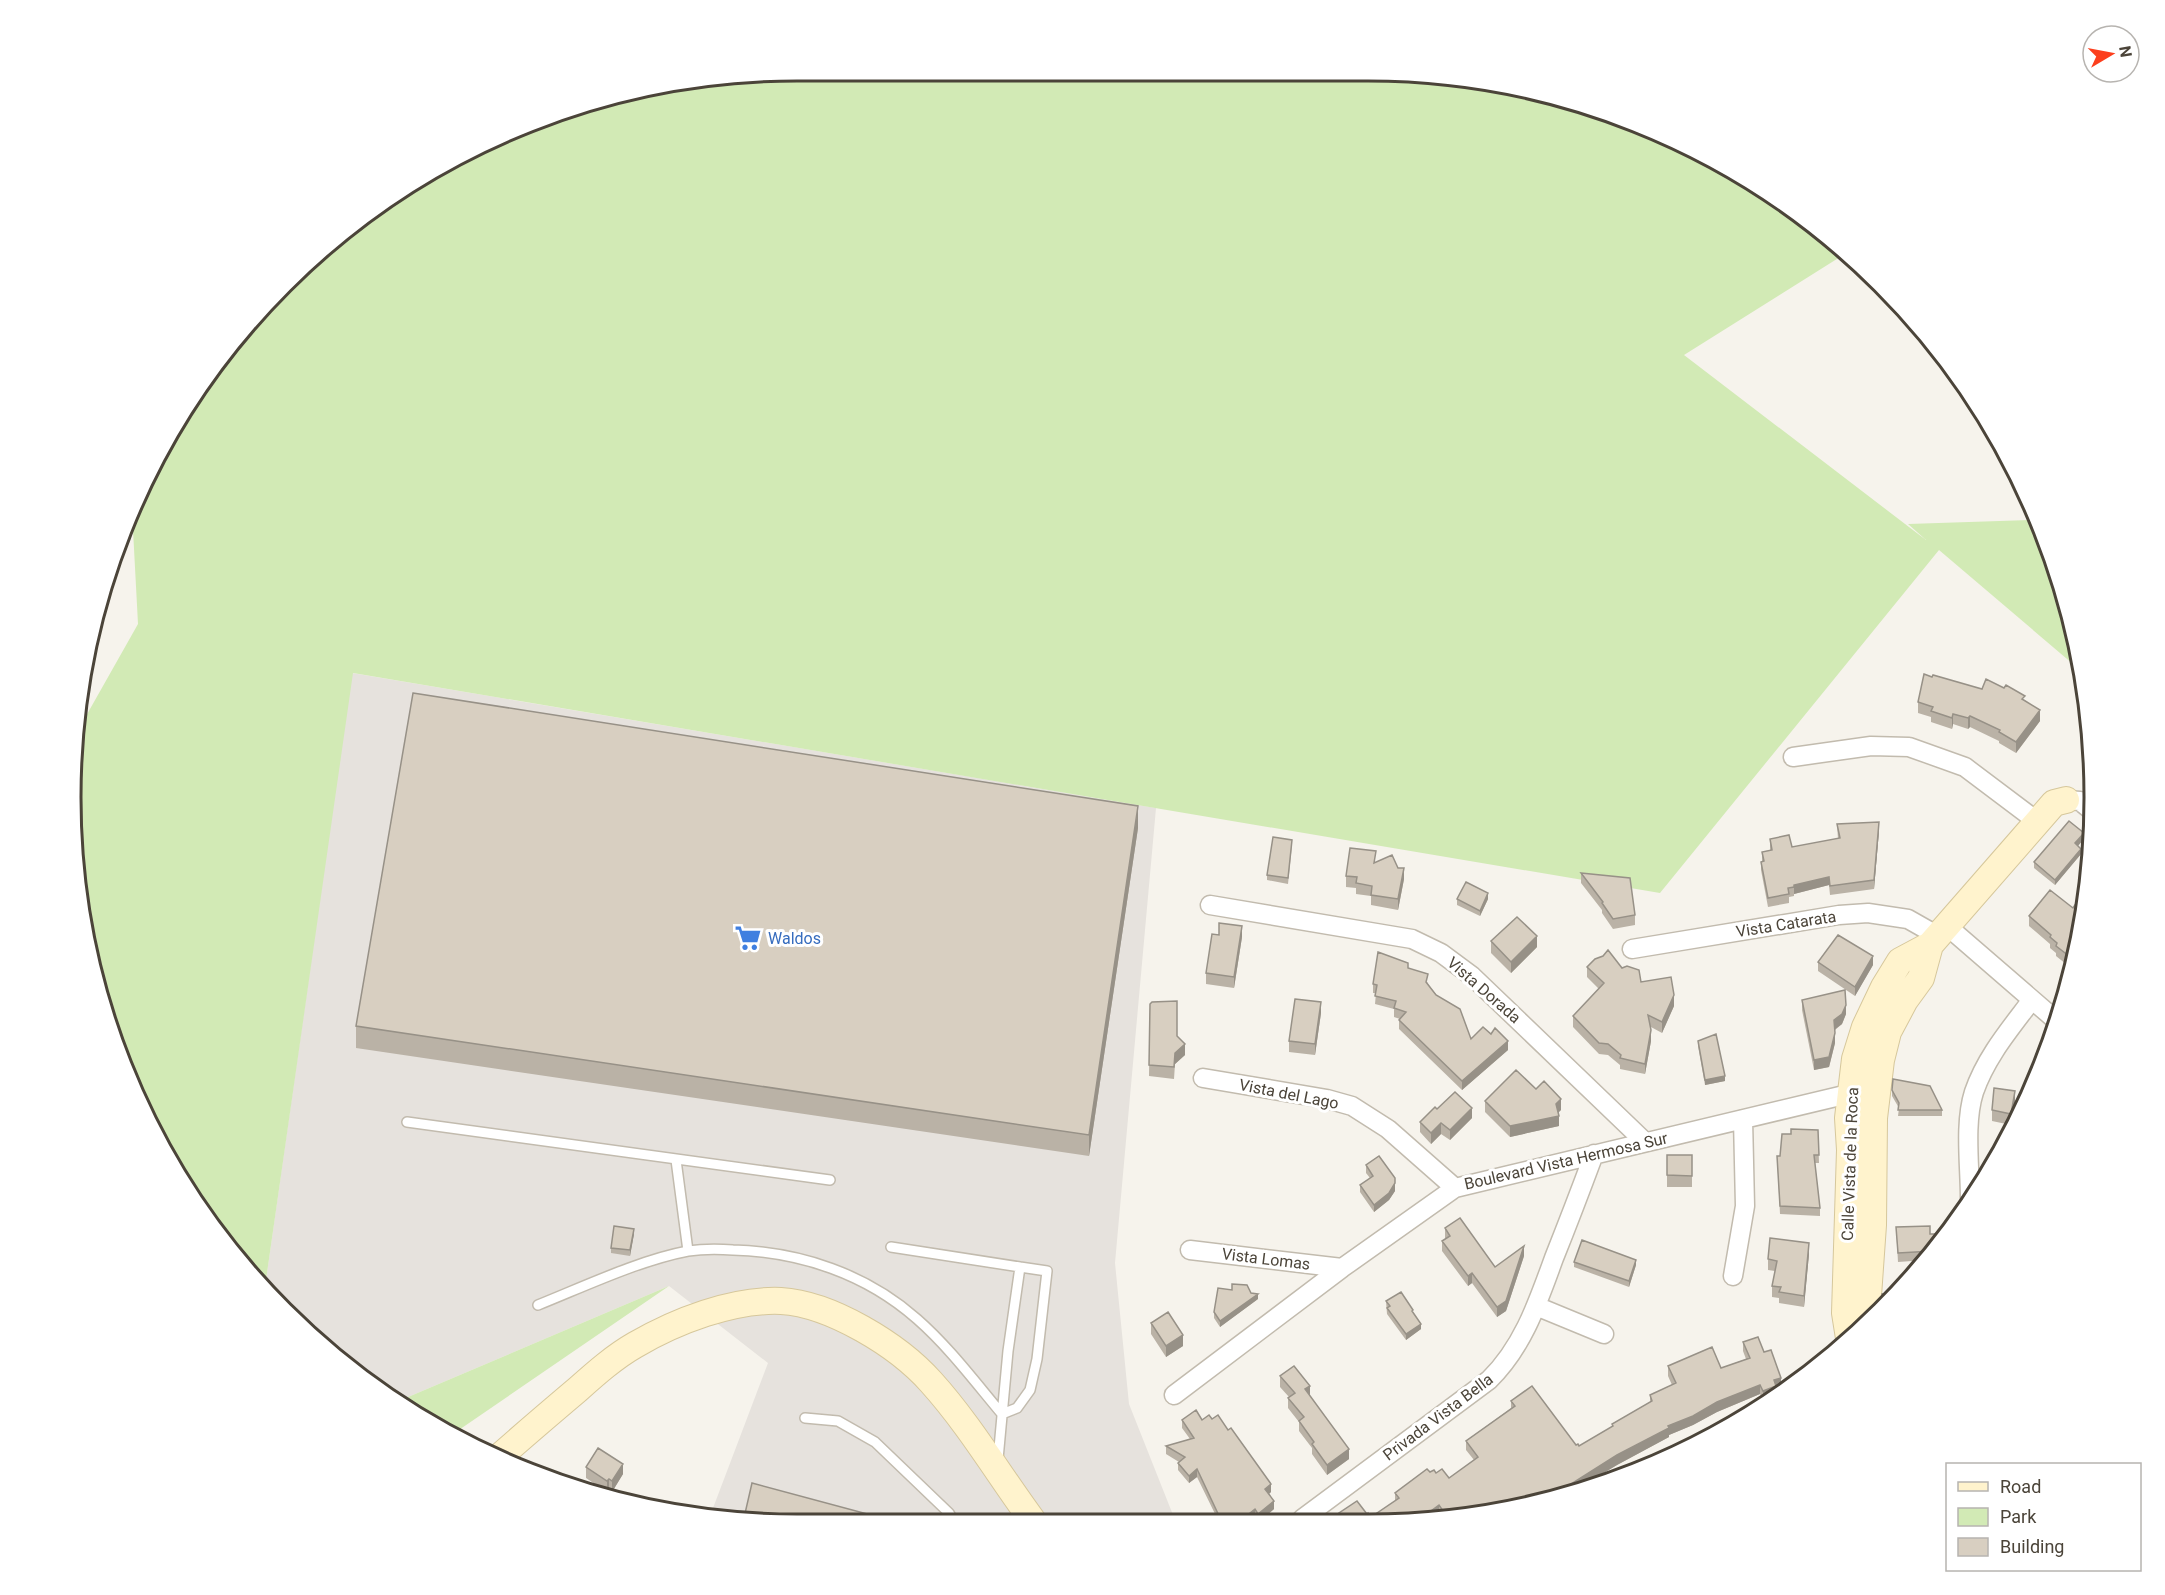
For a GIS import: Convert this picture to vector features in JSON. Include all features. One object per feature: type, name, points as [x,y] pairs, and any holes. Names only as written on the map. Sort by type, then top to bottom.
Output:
[{"type":"street","points":[[1793,757],[1871,746],[1909,747],[1965,766],[2038,822]]},
{"type":"street","points":[[2066,800],[2080,801],[2084,804]]},
{"type":"street","name":"Calle Vista de la Roca","points":[[1868,1310],[1861,1225],[1850,1150],[1848,1118],[1855,1059],[1865,1027],[1884,987],[1900,962],[1938,935],[2054,803],[2066,800]]},
{"type":"street","name":"Vista Dorada","points":[[1210,905],[1412,939],[1441,953],[1472,976],[1645,1142]]},
{"type":"street","name":"Vista Catarata","points":[[1632,949],[1839,915],[1868,913],[1908,919],[1938,935],[2050,1016]]},
{"type":"street","name":"Calle Vista de la Roca","points":[[1848,1329],[1845,1313],[1861,1225],[1876,1089],[1888,1032],[1905,1000],[1921,978],[1938,935]]},
{"type":"street","points":[[1970,1185],[1969,1119],[1974,1093],[1985,1066],[2031,1001]]},
{"type":"street","name":"Vista del Lago","points":[[1203,1078],[1327,1099],[1352,1106],[1388,1129],[1455,1188]]},
{"type":"street","name":"Boulevard Vista Hermosa Sur","points":[[1174,1395],[1342,1268],[1455,1188],[1850,1093],[1876,1089]]},
{"type":"street","points":[[1732,1276],[1745,1206],[1743,1119]]},
{"type":"street","name":"Privada Vista Bella","points":[[1309,1514],[1489,1380],[1505,1365],[1515,1350],[1536,1306],[1594,1154]]},
{"type":"street","name":"Vista Lomas","points":[[1190,1250],[1342,1268]]},
{"type":"street","points":[[506,1451],[600,1370],[633,1346],[667,1327],[692,1317],[741,1305],[782,1301],[826,1312],[852,1323],[882,1340],[905,1358],[930,1381],[960,1418],[1028,1514]]},
{"type":"street","points":[[1536,1306],[1604,1334]]},
{"type":"lane","points":[[407,1122],[830,1180]]},
{"type":"lane","points":[[676,1160],[688,1251]]},
{"type":"lane","points":[[891,1246],[1047,1271],[1037,1359],[1030,1390],[1017,1408],[1002,1414]]},
{"type":"lane","points":[[537,1305],[642,1265],[688,1251],[723,1249],[759,1251],[798,1258],[834,1269],[887,1296],[917,1319],[945,1346],[1002,1414]]},
{"type":"lane","points":[[996,1472],[1020,1267]]},
{"type":"lane","points":[[805,1418],[838,1421],[875,1442],[950,1514]]},
{"type":"shaded area","points":[[352,673],[1156,808],[1115,1263],[1129,1404],[1173,1514],[798,1514],[713,1509],[768,1363],[669,1286],[406,1398],[361,1366],[325,1336],[266,1278]]},
{"type":"green space","points":[[798,81],[1368,81],[1461,87],[1553,105],[1598,119],[1684,155],[1726,177],[1804,229],[1839,258],[1684,355],[1926,540],[1908,524],[2028,520],[2060,612],[2071,662],[1939,550],[1660,893],[353,673],[266,1278],[229,1234],[202,1196],[155,1114],[119,1028],[105,983],[95,937],[87,891],[81,798],[86,716],[138,624],[133,531],[177,439],[229,361],[291,291],[361,229],[439,177],[523,136],[612,105],[704,87],[751,83]]},
{"type":"green space","points":[[669,1286],[460,1429],[406,1398]]},
{"type":"building","points":[[1924,674],[1982,689],[1986,679],[2004,688],[2006,685],[2025,696],[2022,699],[2040,710],[2016,742],[1999,732],[2000,730],[1970,716],[1968,718],[1953,714],[1952,718],[1931,711],[1933,707],[1918,702]]},
{"type":"building","name":"Waldos","points":[[413,693],[1138,806],[1089,1135],[356,1026]]},
{"type":"building","points":[[2069,821],[2083,832],[2075,843],[2081,849],[2055,880],[2034,862]]},
{"type":"building","points":[[1879,822],[1874,880],[1830,886],[1829,877],[1794,885],[1788,888],[1789,894],[1768,898],[1761,862],[1764,861],[1762,852],[1772,850],[1770,839],[1789,835],[1792,847],[1840,838],[1837,824]]},
{"type":"building","points":[[1273,837],[1292,840],[1288,878],[1267,875]]},
{"type":"building","points":[[1350,848],[1376,851],[1374,863],[1392,855],[1398,868],[1404,868],[1398,899],[1371,895],[1372,886],[1356,883],[1357,877],[1346,876]]},
{"type":"building","points":[[1581,873],[1630,878],[1635,915],[1613,919]]},
{"type":"building","points":[[1466,882],[1488,893],[1480,911],[1457,899]]},
{"type":"building","points":[[2050,890],[2073,908],[2076,904],[2066,954],[2056,946],[2057,943],[2050,937],[2051,935],[2029,916]]},
{"type":"building","points":[[1517,917],[1537,936],[1511,962],[1491,941]]},
{"type":"building","points":[[1219,923],[1242,926],[1234,977],[1206,973],[1212,934],[1219,935]]},
{"type":"building","points":[[1838,935],[1873,956],[1855,987],[1818,962]]},
{"type":"building","points":[[1608,950],[1622,968],[1627,966],[1639,970],[1641,982],[1671,977],[1674,995],[1662,1022],[1648,1015],[1651,1030],[1645,1064],[1620,1058],[1621,1055],[1608,1044],[1599,1043],[1573,1016],[1604,983],[1587,967]]},
{"type":"building","points":[[1378,952],[1408,963],[1408,968],[1428,974],[1426,982],[1436,995],[1460,1009],[1471,1039],[1483,1027],[1491,1034],[1495,1028],[1508,1041],[1462,1081],[1399,1020],[1406,1012],[1394,1008],[1396,1001],[1375,996],[1377,985],[1373,984]]},
{"type":"building","points":[[1845,990],[1846,1005],[1842,1014],[1834,1020],[1835,1033],[1829,1057],[1814,1060],[1802,1000]]},
{"type":"building","points":[[1295,999],[1321,1002],[1315,1044],[1289,1041]]},
{"type":"building","points":[[1177,1001],[1177,1036],[1185,1044],[1175,1053],[1174,1067],[1149,1065],[1150,1004]]},
{"type":"building","points":[[1716,1034],[1725,1076],[1705,1080],[1698,1041]]},
{"type":"building","points":[[1516,1070],[1536,1089],[1544,1081],[1561,1099],[1556,1104],[1559,1116],[1510,1126],[1485,1101]]},
{"type":"building","points":[[1893,1079],[1930,1086],[1942,1110],[1898,1110],[1899,1103],[1892,1090]]},
{"type":"building","points":[[1994,1088],[2015,1091],[2010,1114],[1992,1110]]},
{"type":"building","points":[[1455,1092],[1472,1108],[1450,1130],[1441,1123],[1431,1133],[1420,1122]]},
{"type":"building","points":[[1791,1129],[1818,1130],[1819,1155],[1814,1155],[1820,1208],[1780,1206],[1777,1156],[1780,1156],[1782,1134],[1791,1134]]},
{"type":"building","points":[[1667,1155],[1692,1155],[1692,1176],[1667,1175]]},
{"type":"building","points":[[1379,1156],[1395,1178],[1395,1183],[1389,1193],[1374,1205],[1360,1185],[1373,1176],[1366,1165]]},
{"type":"building","points":[[1460,1218],[1495,1267],[1524,1246],[1506,1301],[1497,1307],[1472,1273],[1468,1276],[1442,1241],[1450,1236],[1445,1228]]},
{"type":"building","points":[[614,1226],[634,1229],[630,1250],[611,1248]]},
{"type":"building","points":[[1930,1226],[1930,1234],[1936,1234],[1921,1252],[1898,1253],[1896,1227]]},
{"type":"building","points":[[1770,1238],[1809,1243],[1804,1296],[1779,1292],[1781,1287],[1772,1286],[1777,1261],[1768,1259]]},
{"type":"building","points":[[1582,1240],[1636,1260],[1629,1281],[1574,1262]]},
{"type":"building","points":[[1232,1284],[1247,1285],[1251,1293],[1258,1294],[1220,1321],[1214,1312],[1218,1288],[1232,1290]]},
{"type":"building","points":[[1401,1292],[1421,1324],[1406,1334],[1387,1308],[1390,1306],[1386,1301]]},
{"type":"building","points":[[1168,1312],[1183,1335],[1166,1346],[1151,1323]]},
{"type":"building","points":[[1758,1337],[1764,1352],[1771,1350],[1781,1378],[1774,1380],[1776,1386],[1763,1391],[1760,1385],[1717,1402],[1693,1416],[1668,1426],[1669,1428],[1617,1455],[1570,1485],[1461,1508],[1442,1510],[1439,1505],[1432,1511],[1376,1514],[1399,1498],[1395,1493],[1427,1469],[1430,1472],[1434,1470],[1436,1473],[1442,1469],[1449,1478],[1478,1457],[1466,1441],[1515,1406],[1511,1401],[1532,1386],[1579,1446],[1652,1401],[1650,1395],[1676,1383],[1668,1366],[1712,1347],[1721,1368],[1750,1358],[1743,1342]]},
{"type":"building","points":[[1294,1366],[1310,1386],[1305,1389],[1349,1449],[1327,1465],[1299,1421],[1304,1417],[1288,1398],[1295,1393],[1280,1376]]},
{"type":"building","points":[[1196,1410],[1202,1420],[1209,1415],[1212,1419],[1218,1415],[1228,1430],[1231,1428],[1271,1484],[1265,1489],[1274,1501],[1258,1514],[1255,1509],[1249,1514],[1218,1514],[1197,1469],[1189,1476],[1178,1463],[1185,1457],[1166,1446],[1194,1438],[1182,1420]]},
{"type":"building","points":[[598,1448],[623,1464],[612,1481],[609,1479],[607,1481],[586,1467]]},
{"type":"building","points":[[752,1483],[867,1514],[798,1514],[745,1512]]},
{"type":"building","points":[[1357,1501],[1367,1514],[1340,1514],[1339,1513]]},
{"type":"place","name":"Waldos","points":[[748,938]]}]
